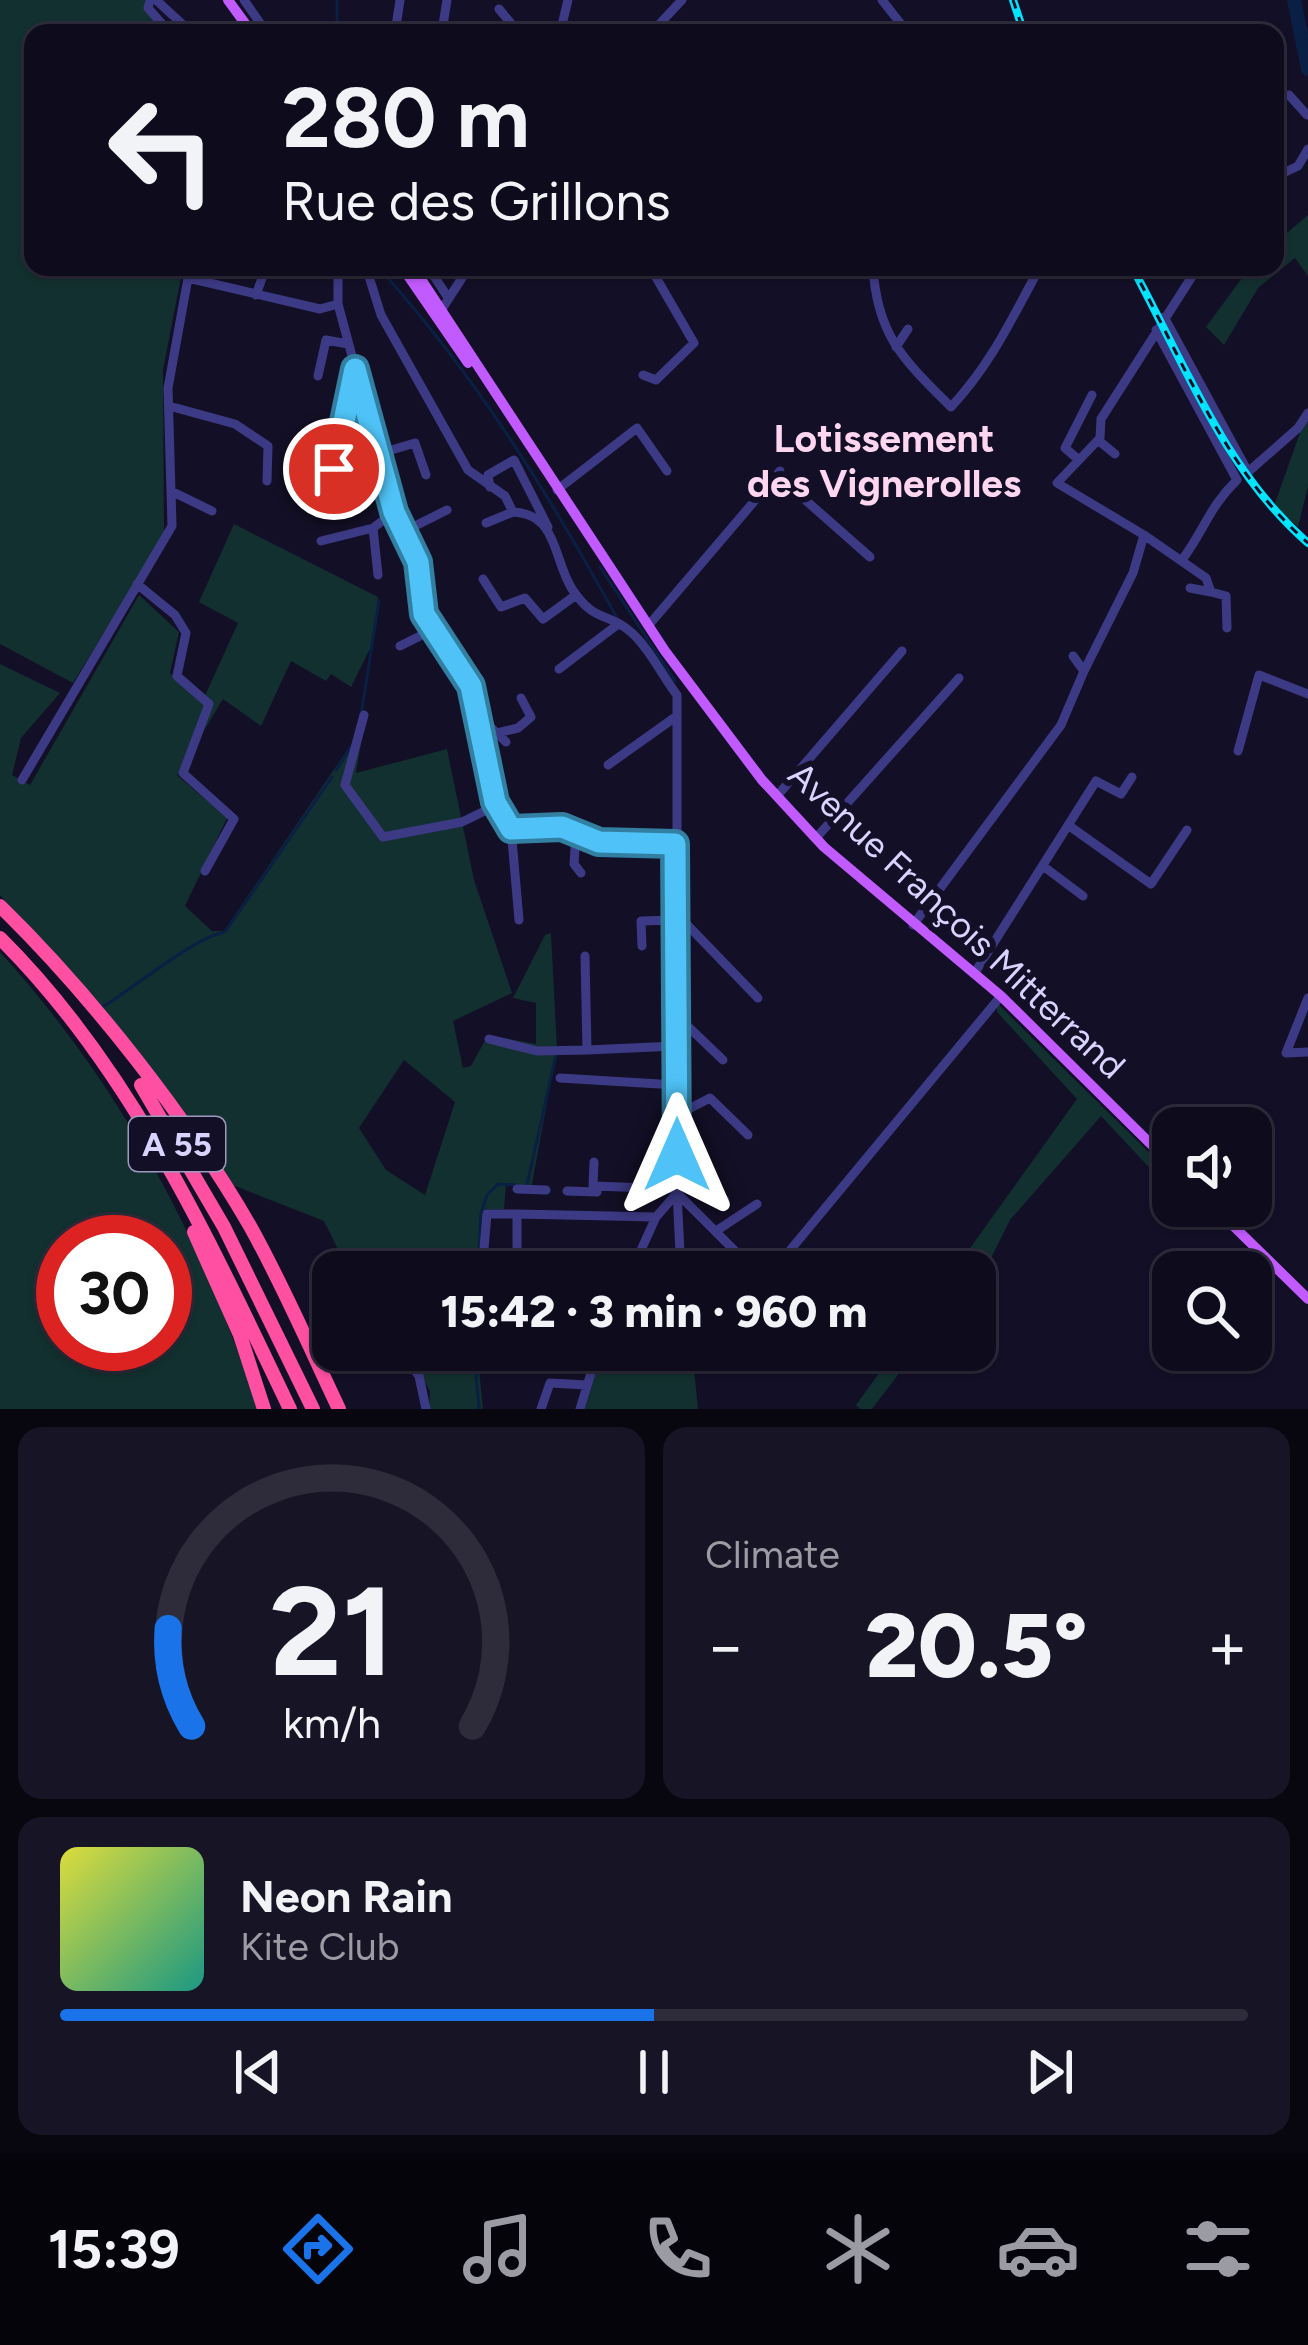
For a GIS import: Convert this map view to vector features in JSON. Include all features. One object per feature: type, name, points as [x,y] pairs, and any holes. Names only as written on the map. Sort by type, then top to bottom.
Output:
[{"type":"highway","name":"A 55","points":[[0,906],[76,996],[152,1102],[256,1288],[313,1409]]},
{"type":"highway","points":[[0,906],[50,955],[107,1024],[237,1205],[339,1409]]},
{"type":"highway","name":"A 55","points":[[0,938],[55,1001],[133,1109],[189,1203],[290,1409]]},
{"type":"highway","points":[[133,1109],[233,1320],[264,1409]]},
{"type":"main road","points":[[414,276],[519,431]]},
{"type":"main road","points":[[416,276],[519,431]]},
{"type":"main road","name":"Avenue François Mitterrand","points":[[519,431],[708,711],[777,796],[816,838],[913,925],[1000,996],[1152,1145]]},
{"type":"main road","points":[[1235,1227],[1308,1299]]},
{"type":"street","points":[[162,24],[148,8],[153,0],[181,24]]},
{"type":"street","points":[[663,24],[682,0]]},
{"type":"street","points":[[882,0],[901,24]]},
{"type":"street","points":[[499,9],[512,24]]},
{"type":"street","points":[[1284,95],[1307,114],[1308,129]]},
{"type":"street","points":[[1284,172],[1298,166],[1308,148]]},
{"type":"street","points":[[22,780],[172,526],[169,406],[173,347],[188,276]]},
{"type":"street","points":[[198,276],[256,296],[320,309],[338,304]]},
{"type":"street","points":[[256,296],[263,276]]},
{"type":"street","points":[[338,276],[338,304],[394,512],[418,562],[432,630],[459,664],[476,712],[497,805],[511,829],[519,920]]},
{"type":"street","points":[[370,276],[398,348],[468,470],[506,496],[513,512]]},
{"type":"street","points":[[434,276],[448,296]]},
{"type":"street","points":[[442,309],[462,276]]},
{"type":"street","points":[[643,375],[656,380],[694,343],[655,276]]},
{"type":"street","points":[[873,276],[875,306],[896,347],[947,412],[981,374],[1025,304],[1036,276]]},
{"type":"street","points":[[1186,276],[1189,280]]},
{"type":"street","points":[[1192,276],[1100,419],[1098,440],[1057,483],[1182,560],[1209,581],[1211,592]]},
{"type":"street","points":[[432,294],[448,296]]},
{"type":"street","points":[[1164,317],[1252,472],[1308,413]]},
{"type":"street","points":[[896,347],[908,329]]},
{"type":"street","points":[[1156,330],[1237,480],[1211,506],[1206,528],[1182,560]]},
{"type":"street","points":[[318,376],[326,340],[348,344]]},
{"type":"street","points":[[334,469],[355,369]]},
{"type":"street","points":[[1079,460],[1065,448],[1092,395]]},
{"type":"street","points":[[169,406],[235,424],[268,446],[267,481]]},
{"type":"street","points":[[1206,427],[1220,421]]},
{"type":"street","points":[[557,490],[637,428],[667,471]]},
{"type":"street","points":[[1098,440],[1115,454]]},
{"type":"street","points":[[378,454],[416,443],[426,475]]},
{"type":"street","points":[[490,487],[488,475],[514,460],[540,502],[562,574],[576,595],[589,613],[632,632],[677,695],[680,1251]]},
{"type":"street","points":[[648,626],[779,473],[870,557]]},
{"type":"street","points":[[171,491],[212,511]]},
{"type":"street","points":[[400,525],[415,526],[447,510]]},
{"type":"street","points":[[321,541],[373,527],[394,512]]},
{"type":"street","points":[[486,523],[513,512],[526,513],[548,527]]},
{"type":"street","points":[[373,527],[378,575]]},
{"type":"street","points":[[913,925],[1067,710],[1132,573],[1144,535]]},
{"type":"street","points":[[484,579],[501,607],[525,598],[543,620],[576,595]]},
{"type":"street","points":[[137,584],[175,615],[186,633],[177,676],[209,704],[182,772],[234,819],[205,871]]},
{"type":"street","points":[[1190,588],[1227,598],[1227,628]]},
{"type":"street","points":[[560,669],[617,626]]},
{"type":"street","points":[[400,646],[432,630]]},
{"type":"street","points":[[777,796],[902,651]]},
{"type":"street","points":[[1072,656],[1084,671]]},
{"type":"street","points":[[1238,751],[1259,675],[1308,694]]},
{"type":"street","points":[[816,838],[959,679]]},
{"type":"street","points":[[497,734],[518,728],[531,717],[520,698]]},
{"type":"street","points":[[476,712],[506,742]]},
{"type":"street","points":[[364,715],[345,785],[382,837],[462,822],[497,805]]},
{"type":"street","points":[[608,765],[674,718]]},
{"type":"street","points":[[974,974],[1096,782],[1121,794],[1132,777]]},
{"type":"street","points":[[1068,825],[1151,884],[1187,830]]},
{"type":"street","points":[[511,829],[562,827],[599,842],[675,844]]},
{"type":"street","points":[[575,833],[574,864],[581,874]]},
{"type":"street","points":[[1043,866],[1082,896]]},
{"type":"street","points":[[642,946],[641,921],[675,916]]},
{"type":"street","points":[[675,916],[758,998]]},
{"type":"street","points":[[586,956],[587,1050]]},
{"type":"street","points":[[789,1251],[1000,996]]},
{"type":"street","points":[[1308,998],[1286,1053],[1308,1052]]},
{"type":"street","points":[[676,1015],[722,1060]]},
{"type":"street","points":[[489,1039],[538,1051],[676,1046]]},
{"type":"street","points":[[560,1078],[676,1084]]},
{"type":"street","points":[[676,1115],[710,1099],[748,1136]]},
{"type":"street","points":[[677,1155],[724,1200]]},
{"type":"street","points":[[594,1162],[593,1186],[677,1191],[736,1251]]},
{"type":"street","points":[[517,1189],[546,1190]]},
{"type":"street","points":[[531,1214],[532,1190]]},
{"type":"street","points":[[567,1191],[597,1192]]},
{"type":"street","points":[[582,1191],[582,1215]]},
{"type":"street","points":[[641,1251],[656,1217],[677,1191]]},
{"type":"street","points":[[620,1192],[648,1193]]},
{"type":"street","points":[[634,1216],[635,1193]]},
{"type":"street","points":[[716,1231],[757,1204]]},
{"type":"street","points":[[484,1251],[488,1214],[656,1217]]},
{"type":"street","points":[[517,1214],[517,1251]]},
{"type":"street","points":[[415,1371],[426,1409]]},
{"type":"street","points":[[580,1409],[591,1371]]},
{"type":"street","points":[[541,1409],[550,1383],[586,1384]]},
{"type":"green space","points":[[0,0],[145,0],[160,24],[24,24],[24,276],[181,276],[163,370],[164,535],[73,683],[0,644]]},
{"type":"green space","points":[[1308,215],[1308,276],[1295,258],[1284,267],[1284,235]]},
{"type":"green space","points":[[1243,276],[1273,276],[1258,288],[1224,345],[1206,327]]},
{"type":"green space","points":[[1308,410],[1308,486],[1298,527],[1274,506]]},
{"type":"green space","points":[[234,524],[378,597],[373,643],[351,687],[331,674],[326,681],[291,661],[261,726],[223,699],[177,775],[227,818],[185,906],[212,931],[224,931],[354,740],[366,713],[356,773],[447,749],[474,880],[512,993],[453,1021],[463,1068],[471,1066],[488,1035],[536,1044],[536,1003],[513,998],[545,935],[551,933],[557,1049],[531,1189],[506,1185],[504,1209],[485,1209],[483,1251],[339,1251],[324,1221],[230,1184],[104,1013],[0,895],[0,664],[60,693],[21,738],[12,775],[30,785],[139,595],[179,632],[170,673],[203,700],[238,623],[199,602]],"holes":[[[404,1060],[455,1102],[425,1195],[386,1170],[359,1128]]]},
{"type":"green space","points":[[0,952],[44,1003],[120,1110],[179,1215],[36,1215],[36,1371],[192,1371],[192,1243],[258,1409],[0,1409]]},
{"type":"green space","points":[[997,1003],[1152,1155],[1152,1171],[1101,1116],[1010,1220],[994,1251],[968,1251],[1077,1099],[997,1012]]},
{"type":"green space","points":[[419,1371],[479,1371],[483,1409],[429,1409],[430,1391]]},
{"type":"green space","points":[[595,1371],[694,1371],[698,1409],[585,1409]]},
{"type":"green space","points":[[881,1371],[901,1371],[872,1409],[856,1405]]},
{"type":"waterway","points":[[337,0],[337,24]]},
{"type":"waterway","points":[[1294,0],[1308,69]]},
{"type":"waterway","points":[[386,276],[507,434],[616,616]]},
{"type":"waterway","points":[[600,567],[675,681]]},
{"type":"waterway","points":[[361,715],[379,601]]},
{"type":"waterway","points":[[336,770],[352,746]]},
{"type":"waterway","points":[[104,1006],[182,953],[225,932],[332,777]]},
{"type":"waterway","points":[[527,1185],[556,1055]]},
{"type":"waterway","points":[[479,1251],[487,1195],[498,1184],[517,1185]]},
{"type":"waterway","points":[[476,1371],[479,1409]]},
{"type":"railway","points":[[1013,0],[1021,24]]},
{"type":"railway","points":[[1137,276],[1229,449],[1278,514],[1308,543]]},
{"type":"district","name":"Lotissement des Vignerolles","points":[[884,460]]},
{"type":"route","points":[[334,469],[355,369],[394,512],[418,562],[424,614],[471,686],[495,802],[511,829],[562,827],[599,842],[675,844],[677,1155]]}]
